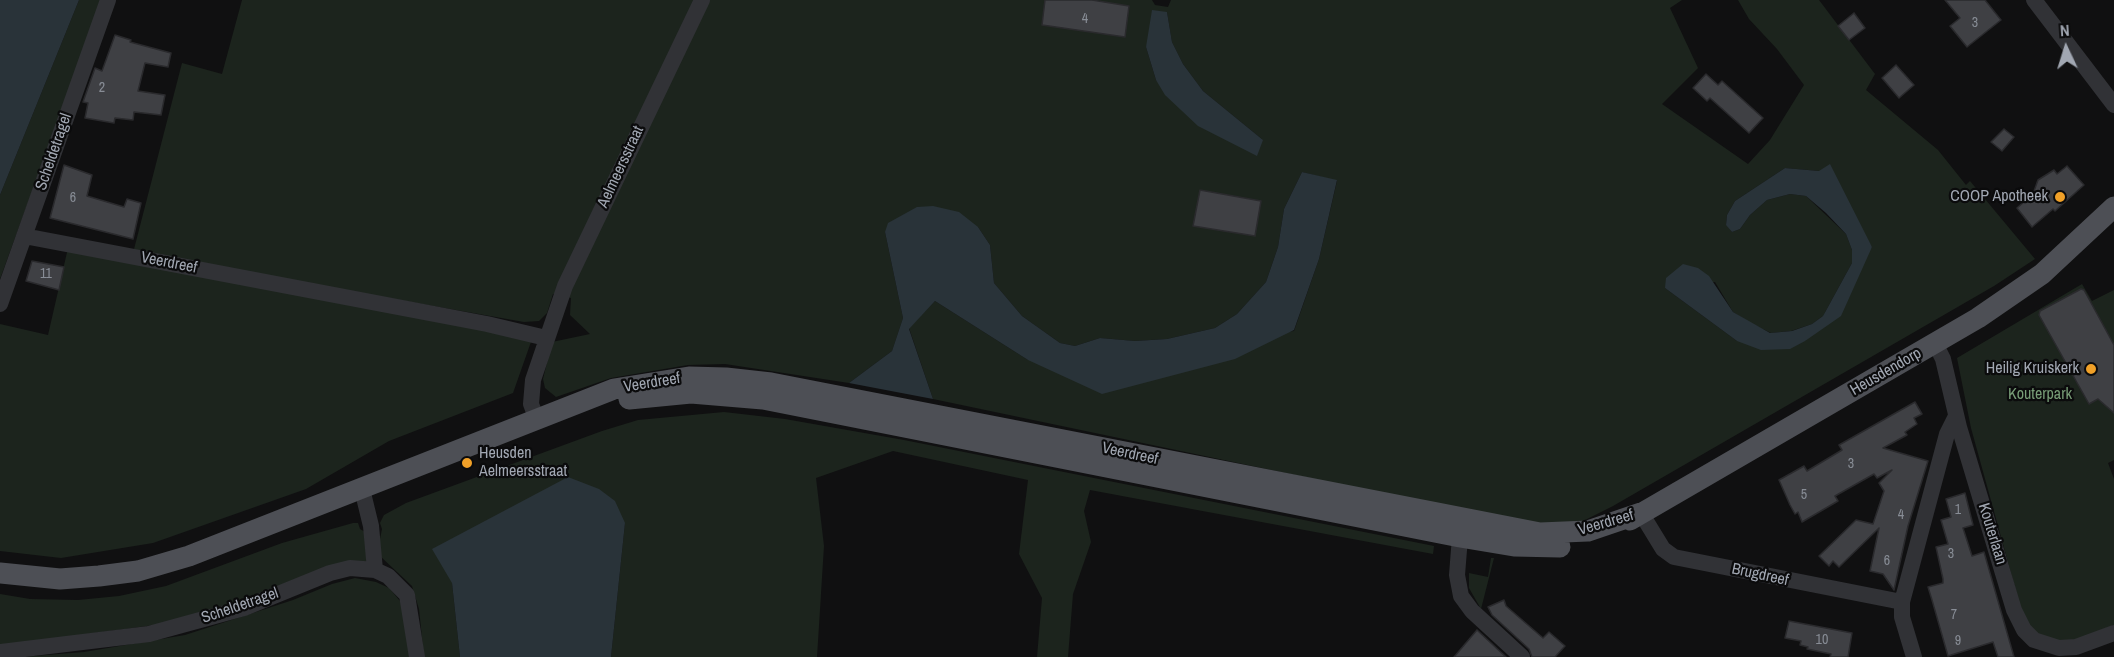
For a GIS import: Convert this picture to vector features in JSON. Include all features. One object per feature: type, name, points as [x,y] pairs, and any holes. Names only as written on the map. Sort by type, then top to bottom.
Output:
[{"type":"main road","name":"Heusdendorp","points":[[1641,513],[1987,313],[2042,274],[2114,207]]},
{"type":"main road","name":"Veerdreef","points":[[0,573],[60,579],[138,570],[189,556],[572,407],[649,396],[727,394],[1068,450],[1462,528],[1564,534],[1588,531],[1641,513]]},
{"type":"street","name":"Scheldetragel","points":[[0,303],[108,0]]},
{"type":"street","name":"Aelmeersstraat","points":[[546,338],[565,286],[702,0]]},
{"type":"street","points":[[2034,0],[2114,105]]},
{"type":"street","name":"Veerdreef","points":[[24,236],[464,319],[546,338]]},
{"type":"street","points":[[537,420],[531,404],[531,392],[546,338]]},
{"type":"street","name":"Kouterlaan","points":[[1935,343],[1943,359],[1956,416],[2014,610],[2024,630],[2034,640],[2059,648],[2076,647],[2114,633]]},
{"type":"street","points":[[1914,657],[1902,617],[1902,602],[1947,434],[1956,416]]},
{"type":"street","points":[[362,489],[371,526],[375,570],[388,576],[407,595],[417,657]]},
{"type":"street","name":"Brugdreef","points":[[1641,513],[1663,549],[1674,557],[1902,602]]},
{"type":"street","points":[[1462,528],[1457,582],[1461,596],[1472,611],[1522,657]]},
{"type":"street","name":"Scheldetragel","points":[[0,652],[149,634],[244,608],[350,567],[375,570]]},
{"type":"green space","points":[[79,0],[102,0],[0,279],[0,195]]},
{"type":"green space","points":[[242,0],[1152,0],[1155,5],[1168,7],[1171,0],[1682,0],[1670,8],[1698,68],[1662,104],[1748,164],[1770,140],[1804,85],[1777,49],[1749,19],[1738,0],[1819,0],[1875,74],[1866,90],[1938,150],[1966,185],[1970,181],[2035,259],[1994,286],[1613,506],[1579,523],[1543,527],[933,399],[909,328],[935,301],[1028,360],[1294,331],[1319,259],[1337,181],[1302,172],[1284,209],[1278,247],[1266,282],[1237,314],[1215,328],[1167,339],[1135,341],[1100,338],[1075,346],[1060,343],[1022,316],[994,283],[990,245],[978,227],[885,232],[903,318],[892,351],[849,383],[725,364],[688,365],[611,378],[556,397],[545,388],[543,379],[552,342],[590,334],[570,315],[571,298],[553,294],[547,313],[539,321],[524,322],[133,253],[182,63],[222,74]],"holes":[[[1167,12],[1172,42],[1183,64],[1203,91],[1263,140],[1156,80],[1146,47]],[[1785,168],[1819,171],[1872,247],[1824,315],[1852,263],[1852,250],[1846,234],[1806,196],[1790,194],[1767,200],[1750,215],[1740,229],[1732,232],[1726,224],[1727,215],[1735,201]],[[1715,282],[1733,312],[1771,333],[1791,331],[1812,324],[1823,316],[1805,341],[1737,341],[1665,288]]]},
{"type":"green space","points":[[68,248],[532,339],[513,393],[389,441],[306,489],[153,543],[61,558],[0,551],[0,324],[48,335]]},
{"type":"green space","name":"Kouterpark","points":[[2082,284],[2092,301],[2114,290],[2114,460],[2108,463],[2114,479],[2114,625],[2075,640],[2057,642],[2042,638],[2031,629],[2022,613],[1971,428],[1957,358]]},
{"type":"green space","points":[[724,412],[785,419],[904,440],[1434,546],[1433,554],[1090,490],[1084,511],[1091,542],[1073,594],[1068,657],[1037,657],[1042,598],[1019,554],[1028,480],[893,451],[816,478],[824,546],[817,657],[611,657],[625,523],[452,583],[460,657],[424,657],[419,609],[412,586],[381,557],[379,544],[382,529],[380,523],[384,515],[406,503],[638,420]]},
{"type":"green space","points":[[358,523],[360,529],[365,532],[367,562],[228,608],[169,623],[0,646],[0,594],[30,599],[78,600],[119,596],[166,586],[282,543]]},
{"type":"green space","points":[[1491,558],[1494,558],[1481,609],[1469,588],[1469,573],[1488,577]]},
{"type":"green space","points":[[355,578],[376,582],[389,588],[406,608],[411,657],[22,657],[84,652],[185,635]]},
{"type":"shaded area","points":[[0,0],[79,0],[0,195]]},
{"type":"shaded area","points":[[1152,10],[1167,12],[1172,42],[1183,64],[1203,91],[1263,140],[1257,156],[1198,126],[1165,95],[1156,80],[1146,47]]},
{"type":"shaded area","points":[[1830,164],[1872,247],[1841,316],[1790,349],[1761,350],[1737,341],[1665,288],[1666,278],[1683,264],[1698,268],[1709,276],[1733,312],[1770,333],[1792,331],[1812,324],[1823,316],[1852,263],[1852,250],[1846,234],[1826,213],[1806,196],[1790,194],[1767,200],[1750,215],[1740,229],[1732,232],[1726,225],[1727,215],[1735,201],[1785,168],[1819,171]]},
{"type":"shaded area","points":[[1302,172],[1337,180],[1319,259],[1294,330],[1235,359],[1102,394],[1028,360],[935,301],[909,329],[933,399],[849,383],[892,351],[903,318],[885,232],[888,223],[917,207],[933,206],[959,212],[978,227],[990,245],[994,283],[1022,316],[1060,343],[1075,346],[1100,338],[1135,341],[1167,339],[1215,328],[1237,314],[1266,282],[1278,247],[1284,209]]},
{"type":"shaded area","points":[[568,477],[599,489],[615,501],[625,523],[611,657],[460,657],[452,583],[432,549]]},
{"type":"building","points":[[1045,0],[1092,0],[1129,6],[1125,37],[1042,25]]},
{"type":"building","points":[[1945,0],[1985,0],[2001,20],[1967,47],[1950,26],[1960,18]]},
{"type":"building","points":[[1854,13],[1865,28],[1849,40],[1838,26]]},
{"type":"building","points":[[115,35],[131,40],[130,42],[171,53],[168,67],[145,63],[138,91],[165,95],[161,115],[134,112],[133,120],[115,118],[114,123],[85,118],[88,103],[83,102],[95,68],[102,71]]},
{"type":"building","points":[[1896,65],[1914,85],[1899,98],[1882,78]]},
{"type":"building","points":[[1706,74],[1718,85],[1722,81],[1763,118],[1749,133],[1710,98],[1707,101],[1693,88]]},
{"type":"building","points":[[2004,129],[2014,137],[2002,151],[1991,142]]},
{"type":"building","points":[[64,165],[92,175],[87,196],[124,207],[127,199],[141,203],[133,239],[50,218]]},
{"type":"building","points":[[2067,166],[2084,185],[2055,211],[2053,209],[2032,227],[2017,208],[2033,194],[2038,180],[2054,170],[2057,174]]},
{"type":"building","points":[[1200,190],[1261,201],[1255,236],[1193,226]]},
{"type":"building","points":[[32,261],[64,267],[59,290],[26,281]]},
{"type":"building","name":"Heilig Kruiskerk","points":[[2081,289],[2084,290],[2114,345],[2114,413],[2098,399],[2089,404],[2039,315],[2040,311]]},
{"type":"building","points":[[1915,402],[1922,414],[1914,418],[1917,424],[1905,432],[1907,435],[1883,448],[1928,461],[1908,526],[1894,590],[1883,574],[1870,571],[1879,528],[1839,567],[1833,561],[1829,566],[1819,556],[1856,520],[1873,524],[1884,491],[1879,483],[1892,470],[1877,478],[1874,474],[1835,496],[1838,501],[1802,522],[1798,512],[1795,514],[1790,505],[1779,480],[1804,466],[1807,471],[1842,450],[1839,445]]},
{"type":"building","points":[[1965,493],[1973,525],[1963,528],[1972,556],[1984,552],[2014,657],[1998,657],[1993,642],[1948,656],[1928,587],[1943,583],[1936,547],[1948,544],[1941,520],[1951,517],[1946,499]]},
{"type":"building","points":[[1504,600],[1506,606],[1543,638],[1549,632],[1565,646],[1555,657],[1532,657],[1529,649],[1492,615],[1488,607]]},
{"type":"building","points":[[1789,621],[1852,633],[1848,657],[1830,657],[1831,654],[1807,649],[1808,647],[1800,645],[1801,641],[1785,638]]},
{"type":"building","points":[[1477,630],[1506,657],[1454,657]]},
{"type":"place","name":"COOP Apotheek","points":[[2060,197]]},
{"type":"place","name":"Heilig Kruiskerk","points":[[2091,369]]},
{"type":"place","name":"Heusden Aelmeersstraat","points":[[467,463]]}]
